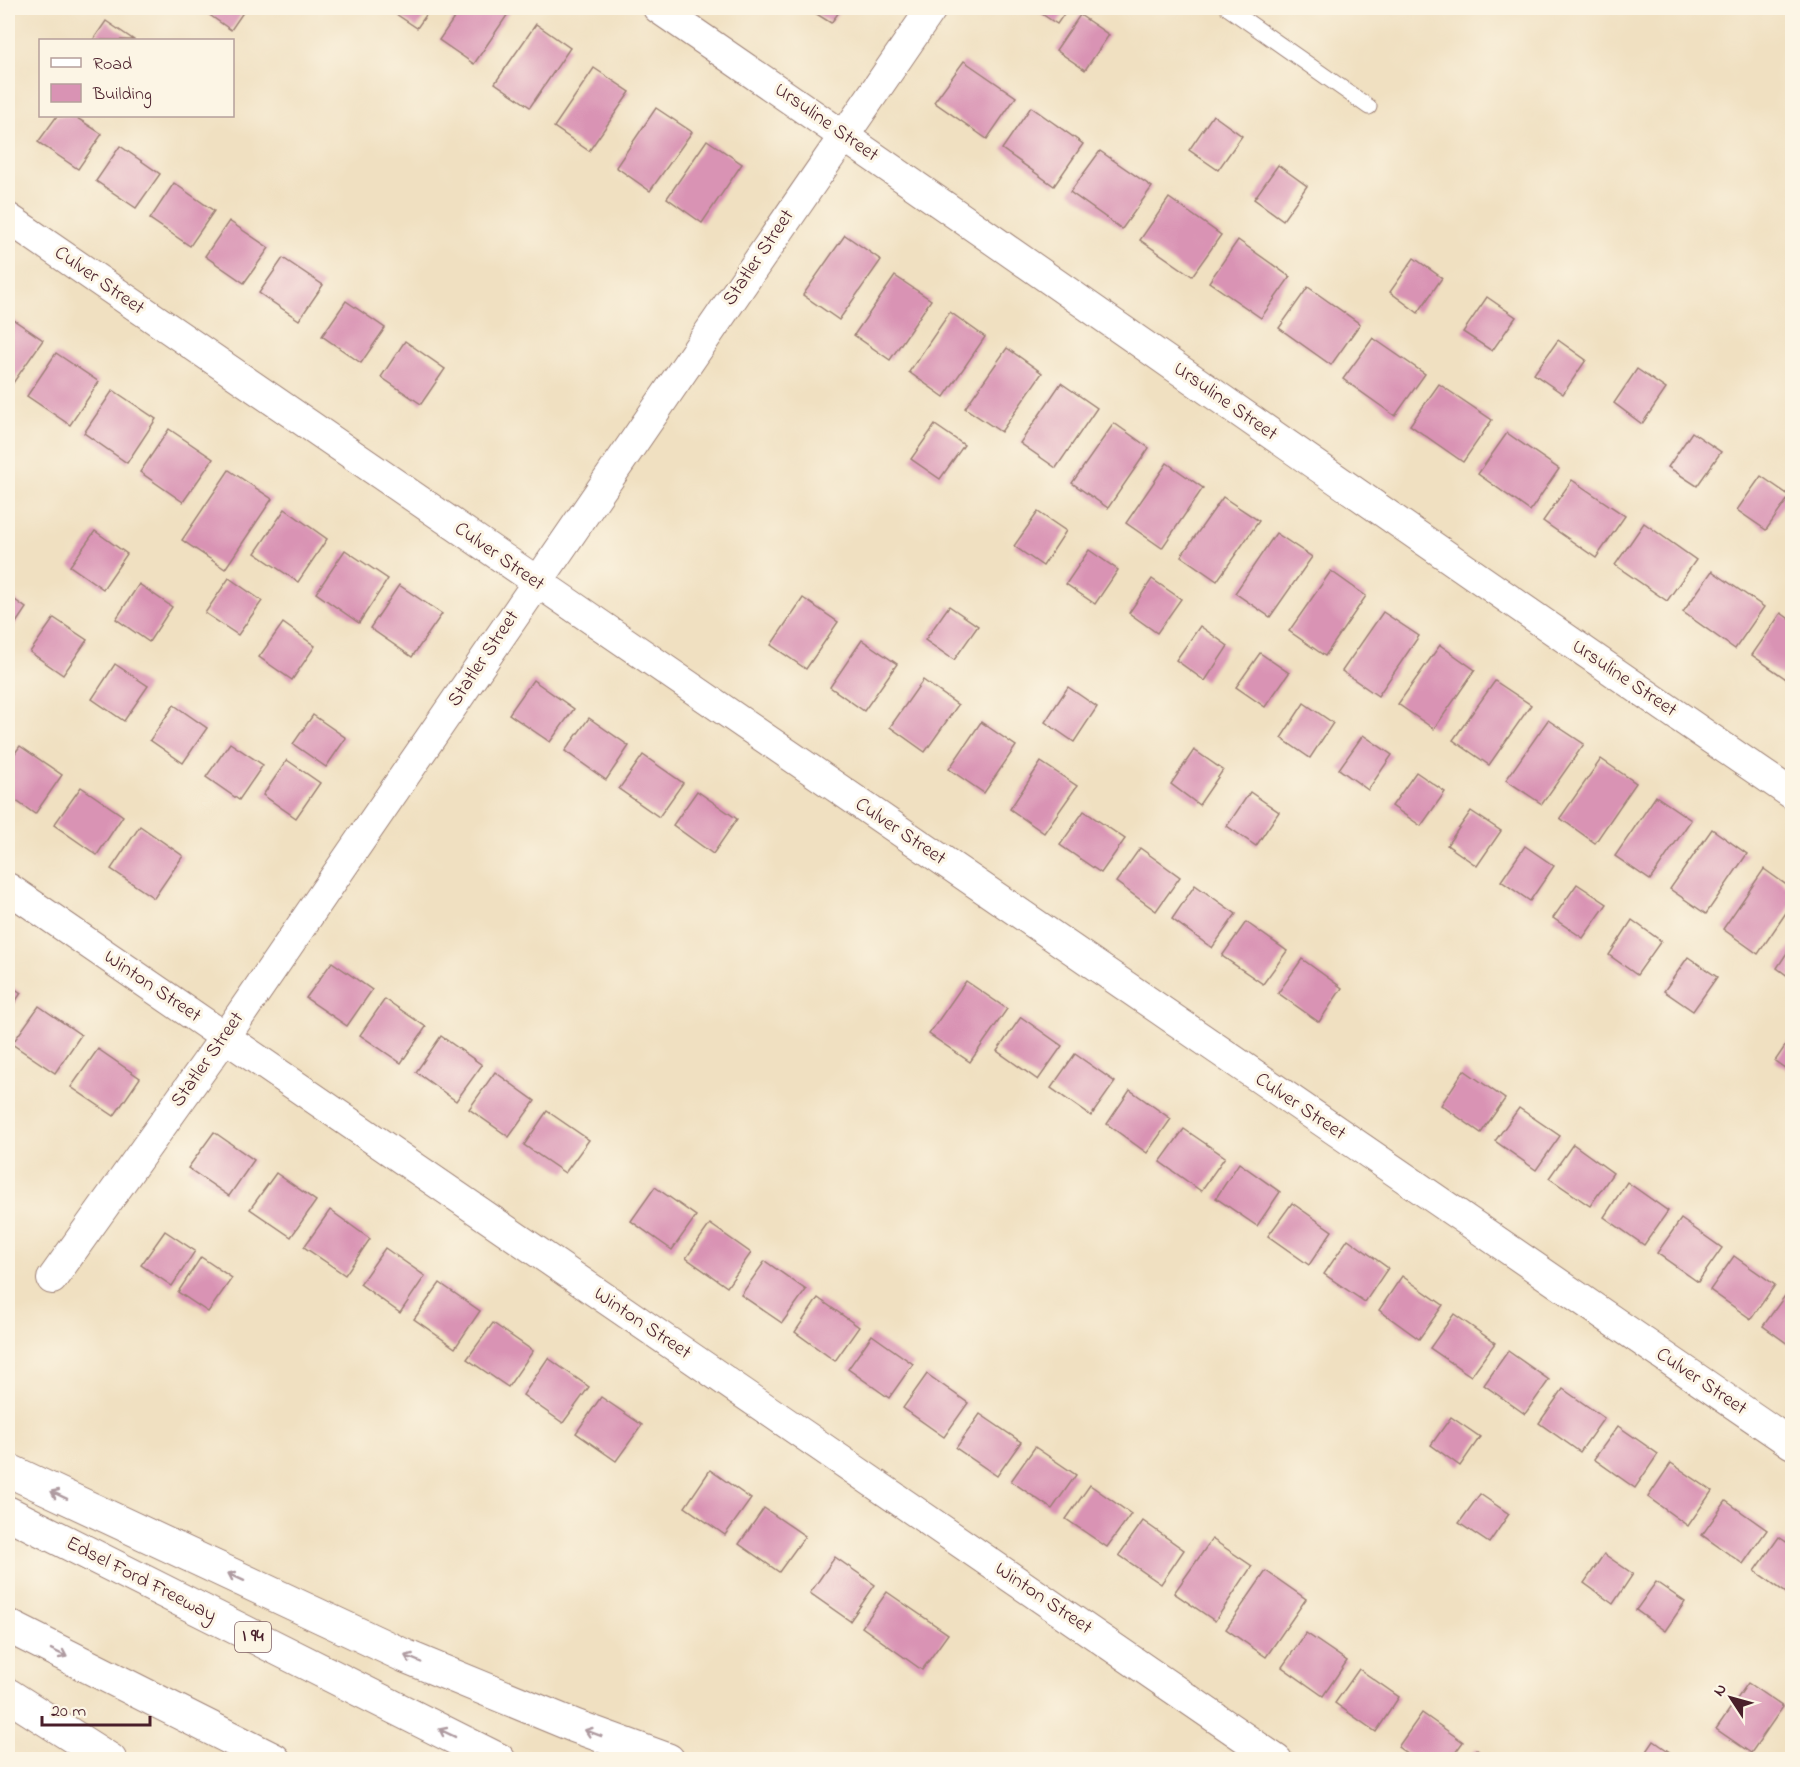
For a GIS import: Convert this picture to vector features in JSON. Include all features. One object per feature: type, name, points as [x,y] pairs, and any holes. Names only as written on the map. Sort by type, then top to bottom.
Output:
[{"type":"highway","points":[[8,1470],[405,1656],[575,1726],[668,1760]]},
{"type":"highway","name":"Edsel Ford Freeway","points":[[8,1513],[499,1760]]},
{"type":"highway","points":[[8,1626],[274,1760]]},
{"type":"highway","points":[[8,1695],[110,1760]]},
{"type":"street","name":"Ursuline Street","points":[[658,8],[1557,634],[1792,794]]},
{"type":"street","name":"Statler Street","points":[[52,1279],[225,1037],[932,8]]},
{"type":"street","name":"Culver Street","points":[[8,218],[1792,1444]]},
{"type":"street","name":"Winton Street","points":[[8,888],[1277,1760]]},
{"type":"lane","points":[[1228,8],[1369,107]]},
{"type":"building","points":[[202,8],[246,8],[231,30]]},
{"type":"building","points":[[387,8],[431,8],[417,28]]},
{"type":"building","points":[[461,8],[512,8],[474,64],[439,40]]},
{"type":"building","points":[[807,8],[842,8],[831,23]]},
{"type":"building","points":[[1033,8],[1068,8],[1057,24]]},
{"type":"building","points":[[1080,15],[1109,35],[1085,70],[1056,50]]},
{"type":"building","points":[[106,21],[133,39],[94,39]]},
{"type":"building","points":[[536,24],[570,48],[530,107],[495,83]]},
{"type":"building","points":[[964,61],[1016,97],[987,139],[934,102]]},
{"type":"building","points":[[594,68],[630,92],[589,151],[554,127]]},
{"type":"building","points":[[1031,107],[1083,144],[1054,186],[1002,149]]},
{"type":"building","points":[[656,108],[692,132],[650,191],[616,167]]},
{"type":"building","points":[[1213,115],[1242,136],[1218,170],[1189,150]]},
{"type":"building","points":[[56,117],[76,117],[102,134],[78,169],[38,142]]},
{"type":"building","points":[[707,140],[742,164],[702,223],[667,198]]},
{"type":"building","points":[[120,146],[160,174],[136,208],[96,181]]},
{"type":"building","points":[[1100,151],[1152,187],[1122,229],[1070,192]]},
{"type":"building","points":[[1278,165],[1307,186],[1283,220],[1254,199]]},
{"type":"building","points":[[174,183],[214,211],[190,246],[150,219]]},
{"type":"building","points":[[1169,198],[1221,235],[1192,276],[1140,240]]},
{"type":"building","points":[[229,221],[269,248],[244,283],[205,256]]},
{"type":"building","points":[[845,235],[881,260],[839,320],[803,295]]},
{"type":"building","points":[[1238,240],[1290,277],[1261,318],[1209,282]]},
{"type":"building","points":[[283,258],[323,285],[299,320],[259,293]]},
{"type":"building","points":[[1414,258],[1442,278],[1418,313],[1390,292]]},
{"type":"building","points":[[895,276],[931,300],[890,360],[854,335]]},
{"type":"building","points":[[1308,287],[1360,324],[1331,365],[1279,328]]},
{"type":"building","points":[[1487,297],[1516,317],[1492,351],[1463,332]]},
{"type":"building","points":[[346,301],[385,328],[361,363],[322,336]]},
{"type":"building","points":[[950,312],[985,337],[944,397],[909,372]]},
{"type":"building","points":[[8,316],[43,340],[13,383],[8,379]]},
{"type":"building","points":[[1373,338],[1425,374],[1395,416],[1343,379]]},
{"type":"building","points":[[1558,340],[1586,360],[1563,394],[1534,374]]},
{"type":"building","points":[[405,341],[445,369],[421,404],[381,377]]},
{"type":"building","points":[[1007,348],[1042,373],[1001,432],[965,408]]},
{"type":"building","points":[[56,353],[99,382],[70,425],[27,396]]},
{"type":"building","points":[[1637,369],[1666,389],[1642,424],[1614,403]]},
{"type":"building","points":[[1061,383],[1097,408],[1056,468],[1020,443]]},
{"type":"building","points":[[1439,384],[1492,420],[1463,462],[1410,425]]},
{"type":"building","points":[[113,390],[156,419],[127,463],[84,433]]},
{"type":"building","points":[[1114,423],[1149,448],[1108,508],[1072,483]]},
{"type":"building","points":[[935,425],[964,445],[940,479],[911,459]]},
{"type":"building","points":[[169,429],[213,459],[183,502],[140,472]]},
{"type":"building","points":[[1692,432],[1721,452],[1697,486],[1668,467]]},
{"type":"building","points":[[1507,433],[1559,469],[1530,511],[1478,474]]},
{"type":"building","points":[[1167,463],[1203,488],[1162,548],[1126,523]]},
{"type":"building","points":[[229,470],[272,499],[225,569],[182,540]]},
{"type":"building","points":[[1761,476],[1790,496],[1766,530],[1737,510]]},
{"type":"building","points":[[1572,480],[1625,516],[1596,558],[1543,521]]},
{"type":"building","points":[[1223,497],[1259,521],[1217,581],[1181,556]]},
{"type":"building","points":[[285,509],[327,539],[298,582],[255,553]]},
{"type":"building","points":[[1038,512],[1066,531],[1043,566],[1014,546]]},
{"type":"building","points":[[1644,523],[1696,560],[1667,601],[1615,565]]},
{"type":"building","points":[[95,531],[127,554],[103,589],[70,566]]},
{"type":"building","points":[[1276,533],[1312,557],[1270,617],[1235,593]]},
{"type":"building","points":[[345,550],[388,579],[359,623],[316,593]]},
{"type":"building","points":[[1089,550],[1118,570],[1095,604],[1066,584]]},
{"type":"building","points":[[1331,571],[1366,596],[1325,656],[1289,631]]},
{"type":"building","points":[[1712,571],[1764,607],[1735,649],[1683,612]]},
{"type":"building","points":[[229,578],[262,601],[238,635],[205,613]]},
{"type":"building","points":[[1152,579],[1181,599],[1157,633],[1129,613]]},
{"type":"building","points":[[139,584],[172,607],[149,642],[116,619]]},
{"type":"building","points":[[399,585],[442,614],[412,657],[370,628]]},
{"type":"building","points":[[8,595],[26,608],[8,635]]},
{"type":"building","points":[[803,598],[838,622],[806,669],[771,645]]},
{"type":"building","points":[[949,606],[978,626],[954,660],[925,640]]},
{"type":"building","points":[[1383,612],[1419,636],[1378,696],[1342,671]]},
{"type":"building","points":[[1781,613],[1792,621],[1792,683],[1752,655]]},
{"type":"building","points":[[54,618],[87,640],[63,675],[30,652]]},
{"type":"building","points":[[283,623],[315,646],[292,680],[259,657]]},
{"type":"building","points":[[1200,626],[1228,646],[1205,681],[1176,660]]},
{"type":"building","points":[[862,640],[897,664],[864,711],[830,687]]},
{"type":"building","points":[[1440,645],[1475,670],[1434,729],[1398,704]]},
{"type":"building","points":[[1260,653],[1289,673],[1265,707],[1236,687]]},
{"type":"building","points":[[115,664],[148,686],[124,721],[92,699]]},
{"type":"building","points":[[533,680],[574,709],[550,742],[509,714]]},
{"type":"building","points":[[923,680],[958,705],[925,752],[890,727]]},
{"type":"building","points":[[1495,681],[1531,705],[1489,765],[1453,740]]},
{"type":"building","points":[[1068,687],[1097,707],[1074,742],[1045,722]]},
{"type":"building","points":[[1304,703],[1333,723],[1310,758],[1281,738]]},
{"type":"building","points":[[174,705],[207,728],[183,763],[150,740]]},
{"type":"building","points":[[313,715],[346,738],[326,767],[293,744]]},
{"type":"building","points":[[589,718],[629,746],[606,780],[565,751]]},
{"type":"building","points":[[1548,720],[1584,744],[1542,804],[1506,780]]},
{"type":"building","points":[[981,722],[1016,746],[984,793],[949,769]]},
{"type":"building","points":[[1363,735],[1392,755],[1368,790],[1339,769]]},
{"type":"building","points":[[230,743],[263,765],[239,800],[206,777]]},
{"type":"building","points":[[20,746],[62,775],[35,814],[8,795],[8,763]]},
{"type":"building","points":[[1194,750],[1223,770],[1199,805],[1171,784]]},
{"type":"building","points":[[643,755],[683,783],[659,817],[619,789]]},
{"type":"building","points":[[1601,759],[1636,783],[1595,843],[1560,818]]},
{"type":"building","points":[[287,760],[320,783],[296,818],[263,795]]},
{"type":"building","points":[[1041,762],[1077,786],[1044,833],[1010,809]]},
{"type":"building","points":[[1416,772],[1445,792],[1421,826],[1392,806]]},
{"type":"building","points":[[81,787],[123,816],[97,855],[54,825]]},
{"type":"building","points":[[697,791],[737,819],[713,854],[673,825]]},
{"type":"building","points":[[1250,792],[1279,812],[1256,846],[1227,826]]},
{"type":"building","points":[[1656,796],[1691,820],[1650,880],[1615,856]]},
{"type":"building","points":[[1084,811],[1125,839],[1101,873],[1060,845]]},
{"type":"building","points":[[1471,811],[1501,831],[1477,866],[1447,845]]},
{"type":"building","points":[[140,826],[183,856],[154,898],[111,869]]},
{"type":"building","points":[[1712,829],[1747,854],[1706,914],[1670,889]]},
{"type":"building","points":[[1525,846],[1554,866],[1530,901],[1501,881]]},
{"type":"building","points":[[1140,848],[1180,877],[1156,911],[1116,882]]},
{"type":"building","points":[[1764,869],[1792,889],[1792,904],[1758,954],[1723,929]]},
{"type":"building","points":[[1577,884],[1607,904],[1583,938],[1553,918]]},
{"type":"building","points":[[1195,885],[1236,914],[1212,948],[1172,919]]},
{"type":"building","points":[[1632,920],[1661,941],[1637,975],[1609,955]]},
{"type":"building","points":[[1246,922],[1287,951],[1263,984],[1222,956]]},
{"type":"building","points":[[1792,945],[1792,979],[1777,968]]},
{"type":"building","points":[[1688,957],[1717,977],[1693,1011],[1664,991]]},
{"type":"building","points":[[1302,959],[1342,988],[1319,1022],[1278,993]]},
{"type":"building","points":[[332,962],[372,990],[347,1026],[306,998]]},
{"type":"building","points":[[966,981],[1007,1009],[970,1062],[929,1034]]},
{"type":"building","points":[[8,984],[21,993],[8,1013]]},
{"type":"building","points":[[385,999],[426,1027],[401,1063],[360,1035]]},
{"type":"building","points":[[39,1006],[81,1035],[55,1073],[12,1044]]},
{"type":"building","points":[[1021,1017],[1062,1046],[1038,1080],[997,1051]]},
{"type":"building","points":[[441,1036],[482,1065],[456,1101],[416,1072]]},
{"type":"building","points":[[1792,1036],[1792,1073],[1775,1061]]},
{"type":"building","points":[[98,1049],[140,1078],[114,1116],[71,1087]]},
{"type":"building","points":[[1075,1054],[1115,1082],[1091,1116],[1051,1088]]},
{"type":"building","points":[[1464,1070],[1505,1099],[1481,1133],[1441,1105]]},
{"type":"building","points":[[495,1072],[535,1101],[509,1137],[469,1109]]},
{"type":"building","points":[[1130,1090],[1171,1119],[1147,1153],[1107,1124]]},
{"type":"building","points":[[1519,1108],[1560,1136],[1536,1170],[1495,1141]]},
{"type":"building","points":[[547,1111],[589,1140],[565,1173],[524,1145]]},
{"type":"building","points":[[1184,1129],[1225,1157],[1201,1191],[1160,1162]]},
{"type":"building","points":[[214,1132],[254,1160],[229,1196],[188,1168]]},
{"type":"building","points":[[1573,1144],[1613,1173],[1590,1206],[1549,1178]]},
{"type":"building","points":[[1239,1163],[1280,1192],[1257,1226],[1216,1198]]},
{"type":"building","points":[[276,1173],[316,1201],[291,1237],[250,1209]]},
{"type":"building","points":[[1627,1182],[1668,1211],[1644,1245],[1604,1217]]},
{"type":"building","points":[[655,1187],[696,1216],[672,1250],[631,1221]]},
{"type":"building","points":[[1292,1203],[1332,1231],[1309,1265],[1268,1236]]},
{"type":"building","points":[[330,1210],[370,1239],[345,1275],[304,1247]]},
{"type":"building","points":[[1681,1219],[1722,1248],[1698,1282],[1657,1253]]},
{"type":"building","points":[[710,1224],[751,1253],[727,1287],[686,1258]]},
{"type":"building","points":[[165,1231],[195,1251],[172,1286],[141,1265]]},
{"type":"building","points":[[1348,1239],[1388,1268],[1365,1302],[1324,1274]]},
{"type":"building","points":[[385,1248],[425,1276],[400,1313],[360,1284]]},
{"type":"building","points":[[1734,1256],[1775,1285],[1751,1319],[1710,1290]]},
{"type":"building","points":[[201,1257],[232,1278],[208,1312],[178,1292]]},
{"type":"building","points":[[765,1261],[806,1290],[782,1323],[741,1295]]},
{"type":"building","points":[[1402,1276],[1443,1305],[1419,1339],[1379,1310]]},
{"type":"building","points":[[440,1283],[480,1311],[455,1348],[414,1319]]},
{"type":"building","points":[[1787,1293],[1792,1297],[1792,1347],[1763,1326]]},
{"type":"building","points":[[818,1298],[859,1327],[835,1361],[795,1332]]},
{"type":"building","points":[[1454,1314],[1495,1343],[1471,1376],[1430,1348]]},
{"type":"building","points":[[493,1323],[533,1351],[508,1387],[467,1359]]},
{"type":"building","points":[[872,1335],[913,1364],[889,1398],[848,1369]]},
{"type":"building","points":[[1508,1351],[1549,1380],[1525,1414],[1484,1385]]},
{"type":"building","points":[[548,1358],[589,1387],[563,1423],[523,1395]]},
{"type":"building","points":[[927,1374],[968,1403],[944,1437],[903,1408]]},
{"type":"building","points":[[1563,1389],[1604,1418],[1580,1452],[1539,1423]]},
{"type":"building","points":[[601,1397],[642,1425],[616,1461],[576,1433]]},
{"type":"building","points":[[980,1414],[1021,1442],[997,1476],[956,1448]]},
{"type":"building","points":[[1451,1417],[1480,1437],[1460,1466],[1431,1445]]},
{"type":"building","points":[[1618,1426],[1658,1454],[1635,1488],[1594,1459]]},
{"type":"building","points":[[1035,1447],[1076,1475],[1052,1509],[1011,1481]]},
{"type":"building","points":[[1671,1463],[1712,1491],[1688,1526],[1648,1497]]},
{"type":"building","points":[[710,1470],[751,1499],[725,1535],[685,1507]]},
{"type":"building","points":[[1090,1485],[1131,1514],[1107,1547],[1066,1519]]},
{"type":"building","points":[[1480,1494],[1509,1514],[1489,1543],[1459,1523]]},
{"type":"building","points":[[1726,1501],[1767,1530],[1743,1564],[1702,1535]]},
{"type":"building","points":[[764,1508],[805,1536],[779,1572],[739,1544]]},
{"type":"building","points":[[1143,1521],[1184,1550],[1161,1584],[1119,1555]]},
{"type":"building","points":[[1779,1537],[1792,1546],[1792,1597],[1755,1571]]},
{"type":"building","points":[[1212,1539],[1252,1566],[1215,1621],[1174,1593]]},
{"type":"building","points":[[1604,1554],[1633,1574],[1613,1604],[1584,1583]]},
{"type":"building","points":[[835,1557],[875,1585],[850,1621],[810,1593]]},
{"type":"building","points":[[1266,1571],[1306,1599],[1266,1657],[1226,1629]]},
{"type":"building","points":[[1656,1582],[1685,1602],[1665,1631],[1636,1610]]},
{"type":"building","points":[[887,1592],[948,1634],[922,1670],[862,1627]]},
{"type":"building","points":[[1306,1633],[1347,1661],[1323,1696],[1282,1667]]},
{"type":"building","points":[[1359,1669],[1399,1697],[1376,1732],[1335,1703]]},
{"type":"building","points":[[1748,1683],[1783,1707],[1751,1753],[1716,1729]]},
{"type":"building","points":[[1422,1713],[1463,1742],[1450,1760],[1416,1760],[1398,1747]]},
{"type":"building","points":[[1654,1741],[1681,1760],[1641,1760]]},
{"type":"building","points":[[1476,1749],[1490,1760],[1468,1760]]}]
